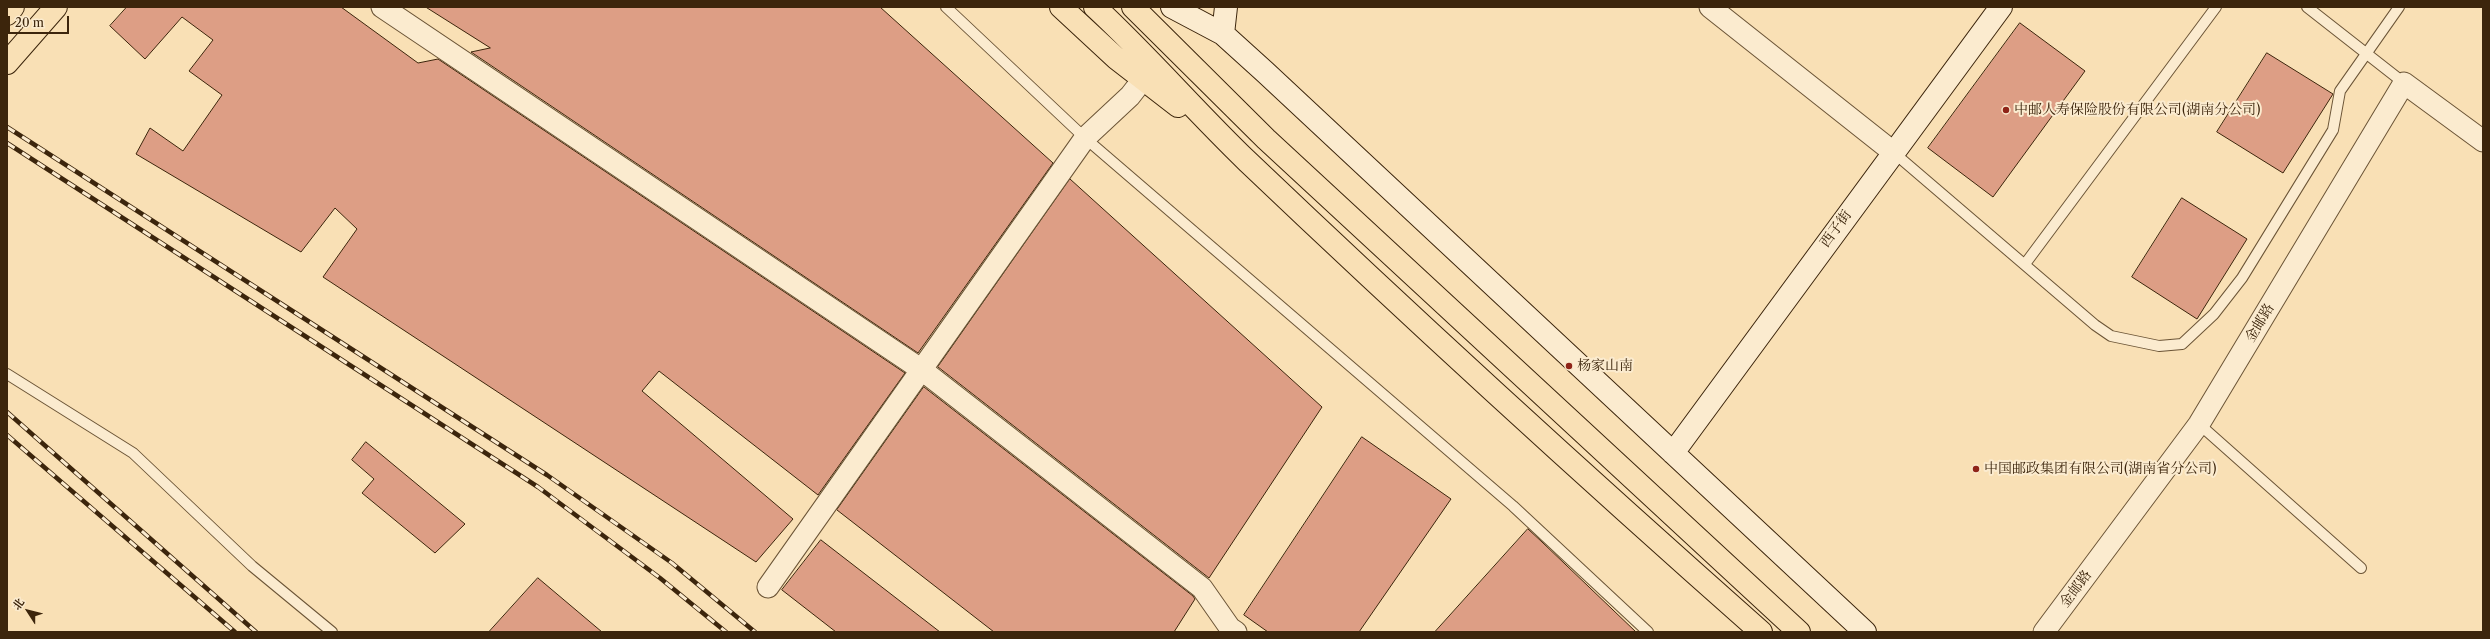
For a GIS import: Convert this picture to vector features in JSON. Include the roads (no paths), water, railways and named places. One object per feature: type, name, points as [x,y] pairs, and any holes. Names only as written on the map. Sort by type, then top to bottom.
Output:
[{"type":"main road","points":[[7,14],[13,7]]},
{"type":"main road","points":[[7,63],[56,7]]},
{"type":"main road","points":[[1061,7],[1116,58],[1144,78],[1245,159]]},
{"type":"main road","points":[[1095,7],[1136,45],[1245,159],[1591,481],[1762,632]]},
{"type":"main road","points":[[1133,7],[1149,15],[1266,139],[1799,632]]},
{"type":"street","points":[[382,7],[922,370],[1202,588],[1230,628],[1236,632]]},
{"type":"street","points":[[1172,7],[1222,34],[1865,632]]},
{"type":"street","points":[[1222,34],[1226,7]]},
{"type":"street","points":[[1710,7],[1893,152]]},
{"type":"street","name":"西子街","points":[[1673,453],[2001,7]]},
{"type":"street","points":[[768,587],[1085,138],[1130,96],[1144,78]]},
{"type":"street","points":[[2404,83],[2483,141]]},
{"type":"street","name":"金邮路","points":[[2044,632],[2199,424],[2404,83]]},
{"type":"lane","points":[[946,7],[1085,138],[1513,506],[1648,632]]},
{"type":"lane","points":[[2025,264],[2216,7]]},
{"type":"lane","points":[[2307,7],[2404,83]]},
{"type":"lane","points":[[1893,152],[2095,325],[2111,336],[2159,346],[2182,344],[2214,314],[2242,278],[2334,130],[2340,91],[2399,7]]},
{"type":"lane","points":[[7,374],[133,453],[252,566],[332,632]]},
{"type":"lane","points":[[2199,424],[2361,568]]},
{"type":"railway","points":[[7,127],[547,475],[672,563],[755,632]]},
{"type":"railway","points":[[7,143],[538,487],[660,578],[726,632]]},
{"type":"railway","points":[[7,412],[256,632]]},
{"type":"railway","points":[[7,435],[235,632]]},
{"type":"place","name":"中邮人寿保险股份有限公司(湖南分公司)","points":[[2006,110]]},
{"type":"place","name":"杨家山南","points":[[1569,366]]},
{"type":"place","name":"中国邮政集团有限公司(湖南省分公司)","points":[[1976,469]]}]
